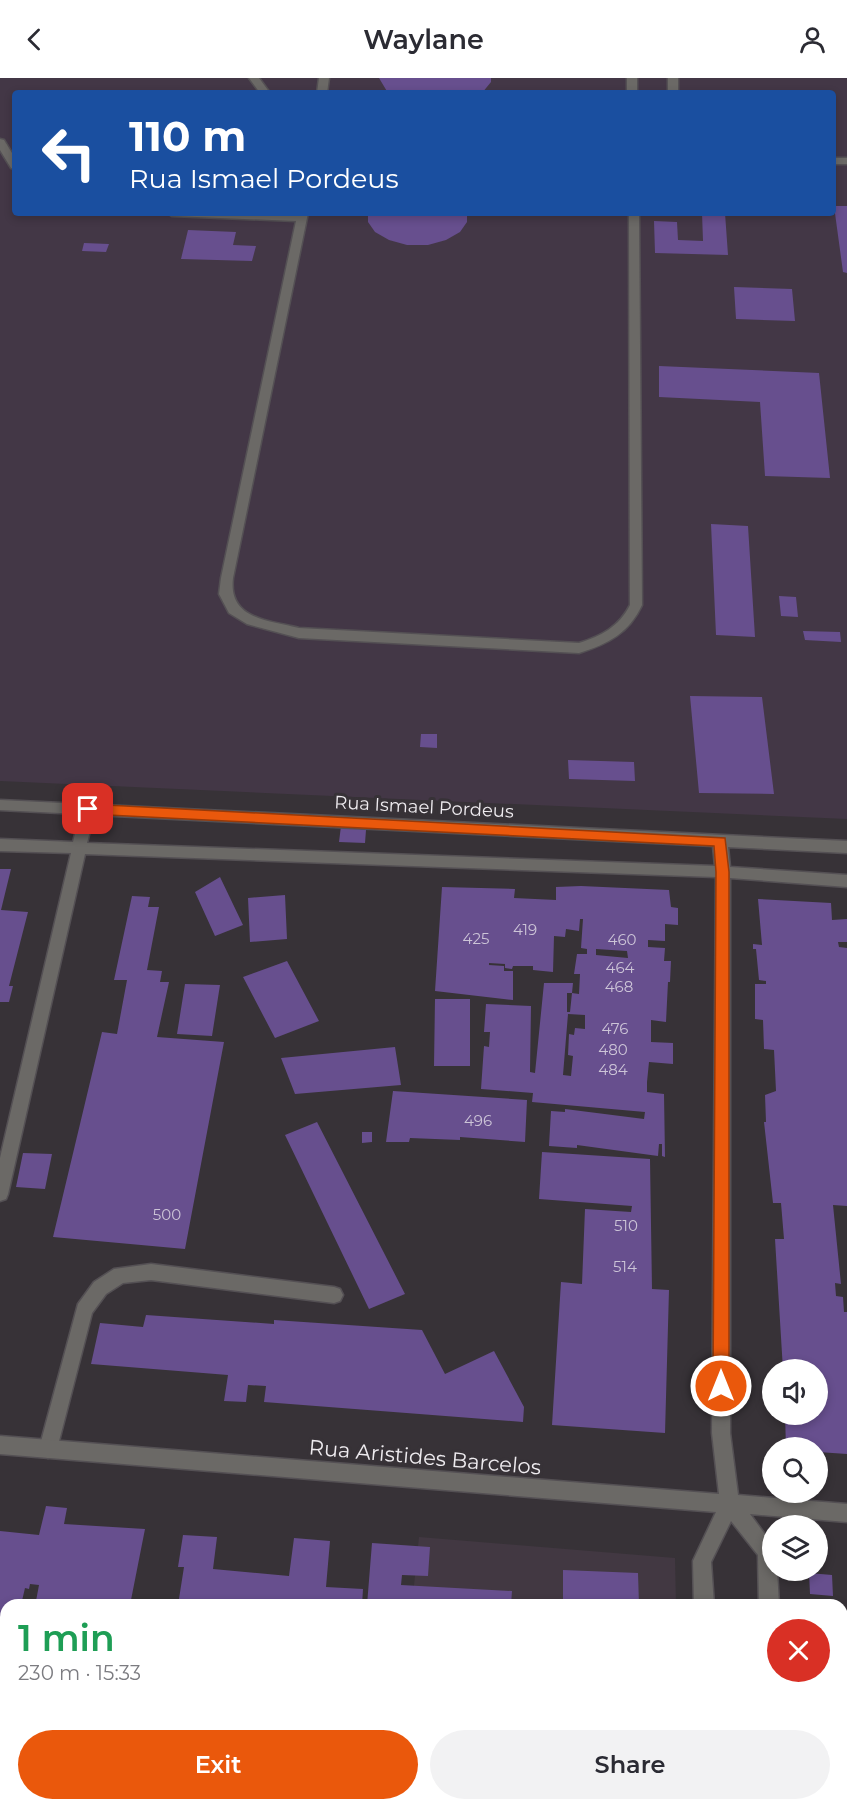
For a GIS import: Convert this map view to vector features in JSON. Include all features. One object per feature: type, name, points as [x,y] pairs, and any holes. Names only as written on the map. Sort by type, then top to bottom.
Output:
[{"type":"street","points":[[0,142],[12,161]]},
{"type":"street","points":[[302,216],[227,578],[225,594],[234,610],[252,621],[299,633],[579,648],[618,632],[630,620],[636,605],[634,216]]},
{"type":"street","name":"Rua Ismael Pordeus","points":[[0,805],[847,847]]},
{"type":"street","points":[[0,1194],[81,849],[88,809]]},
{"type":"street","points":[[720,841],[723,872],[721,1433],[730,1504],[767,1552],[769,1599]]},
{"type":"street","points":[[0,845],[723,872],[847,881]]},
{"type":"street","points":[[48,1449],[84,1310],[100,1288],[120,1275],[152,1272],[333,1295]]},
{"type":"street","name":"Rua Aristides Barcelos","points":[[0,1445],[847,1513]]},
{"type":"street","points":[[704,1599],[702,1561],[730,1504]]},
{"type":"shaded area","points":[[0,78],[847,78],[847,819],[0,781]]},
{"type":"shaded area","points":[[419,1537],[675,1558],[676,1599],[413,1599]]},
{"type":"building","points":[[379,78],[491,78],[491,82],[484,90],[386,90]]},
{"type":"building","points":[[836,206],[847,206],[847,273],[843,272]]},
{"type":"building","points":[[368,216],[467,216],[467,222],[460,232],[446,240],[428,245],[407,245],[389,240],[375,232],[368,222]]},
{"type":"building","points":[[702,216],[725,216],[728,255],[655,253],[654,221],[677,222],[678,240],[703,241]]},
{"type":"building","points":[[188,230],[236,232],[233,245],[256,246],[252,261],[181,259]]},
{"type":"building","points":[[84,243],[109,244],[106,252],[82,251]]},
{"type":"building","points":[[734,287],[792,289],[795,321],[736,319]]},
{"type":"building","points":[[659,366],[819,373],[830,478],[765,476],[760,402],[659,397]]},
{"type":"building","points":[[711,524],[748,526],[755,637],[716,635]]},
{"type":"building","points":[[779,596],[796,597],[798,617],[781,616]]},
{"type":"building","points":[[803,631],[840,632],[841,642],[805,640]]},
{"type":"building","points":[[690,696],[762,697],[774,794],[699,793]]},
{"type":"building","points":[[421,734],[437,734],[437,748],[420,747]]},
{"type":"building","points":[[568,760],[634,762],[635,781],[569,779]]},
{"type":"building","points":[[341,826],[366,830],[365,843],[339,842]]},
{"type":"building","points":[[0,869],[11,869],[1,910],[28,912],[9,986],[13,986],[9,1002],[0,1002]]},
{"type":"building","points":[[220,877],[243,925],[215,936],[195,892]]},
{"type":"building","points":[[442,887],[515,889],[514,898],[556,900],[556,887],[669,890],[671,907],[678,908],[678,925],[665,924],[665,941],[648,940],[648,947],[665,948],[664,961],[671,961],[666,1022],[651,1020],[651,1042],[673,1043],[673,1064],[649,1062],[647,1082],[647,1092],[664,1094],[665,1157],[662,1156],[662,1144],[659,1144],[658,1156],[577,1145],[577,1148],[549,1146],[551,1111],[565,1112],[565,1109],[644,1119],[645,1112],[532,1102],[533,1093],[481,1089],[484,1046],[489,1047],[490,1032],[484,1032],[486,1004],[531,1006],[530,1072],[535,1073],[544,983],[573,983],[572,993],[579,994],[580,974],[574,974],[577,954],[587,954],[587,949],[581,948],[583,919],[580,919],[579,931],[566,929],[565,937],[554,936],[553,972],[533,970],[533,966],[513,966],[512,969],[505,968],[505,964],[489,963],[489,965],[504,966],[504,971],[513,971],[513,1000],[435,991]],"holes":[[[596,949],[627,951],[628,958],[596,955]],[[567,993],[572,993],[570,1012],[567,1012]],[[568,1014],[585,1015],[585,1029],[575,1028],[574,1035],[569,1034],[568,1055],[573,1056],[571,1076],[563,1075]]]},
{"type":"building","points":[[285,895],[287,939],[250,942],[248,898]]},
{"type":"building","points":[[132,896],[150,897],[148,907],[159,907],[147,970],[162,971],[160,982],[169,982],[157,1037],[224,1042],[185,1249],[53,1237],[102,1032],[117,1034],[127,980],[114,980]]},
{"type":"building","points":[[758,899],[831,903],[832,920],[847,919],[847,942],[838,942],[839,947],[847,948],[847,1206],[833,1205],[841,1284],[835,1283],[836,1296],[843,1297],[844,1312],[847,1312],[847,1454],[828,1453],[828,1437],[786,1437],[785,1425],[828,1425],[828,1359],[782,1359],[775,1239],[784,1239],[781,1203],[773,1203],[764,1122],[766,1122],[765,1095],[776,1091],[774,1050],[764,1049],[763,1020],[755,1019],[755,984],[766,984],[766,981],[759,980],[756,949],[753,949],[753,944],[762,945]]},
{"type":"building","points":[[287,961],[319,1021],[275,1038],[243,977]]},
{"type":"building","points":[[185,984],[220,985],[212,1036],[177,1034]]},
{"type":"building","points":[[435,999],[470,999],[470,1066],[434,1066]]},
{"type":"building","points":[[395,1047],[401,1085],[295,1094],[281,1058]]},
{"type":"building","points":[[393,1091],[527,1100],[525,1142],[460,1137],[460,1140],[410,1138],[409,1142],[386,1142]]},
{"type":"building","points":[[317,1122],[405,1294],[369,1309],[285,1135]]},
{"type":"building","points":[[362,1132],[372,1132],[372,1142],[362,1143]]},
{"type":"building","points":[[542,1152],[650,1159],[652,1289],[669,1290],[665,1433],[552,1425],[561,1282],[582,1284],[585,1209],[631,1212],[632,1206],[539,1199]]},
{"type":"building","points":[[23,1153],[52,1154],[45,1189],[16,1187]]},
{"type":"building","points":[[146,1315],[274,1324],[274,1320],[422,1330],[445,1374],[494,1351],[524,1407],[523,1422],[264,1402],[266,1386],[248,1385],[246,1402],[224,1401],[228,1375],[91,1364],[100,1323],[143,1327]]},
{"type":"building","points":[[46,1506],[67,1508],[64,1524],[145,1529],[131,1599],[36,1599],[39,1585],[30,1584],[29,1589],[25,1588],[22,1599],[0,1599],[0,1531],[39,1535]]},
{"type":"building","points":[[183,1535],[217,1537],[213,1569],[289,1576],[294,1538],[330,1541],[326,1587],[363,1589],[362,1599],[179,1599],[184,1567],[178,1567]]},
{"type":"building","points":[[372,1543],[430,1547],[428,1576],[402,1575],[401,1585],[512,1591],[511,1599],[367,1599]]},
{"type":"building","points":[[563,1570],[638,1573],[639,1599],[563,1599]]},
{"type":"building","points":[[828,1575],[832,1575],[833,1596],[810,1594],[809,1581],[828,1581]]},
{"type":"route","points":[[88,809],[720,841],[723,872],[721,1386]]}]
